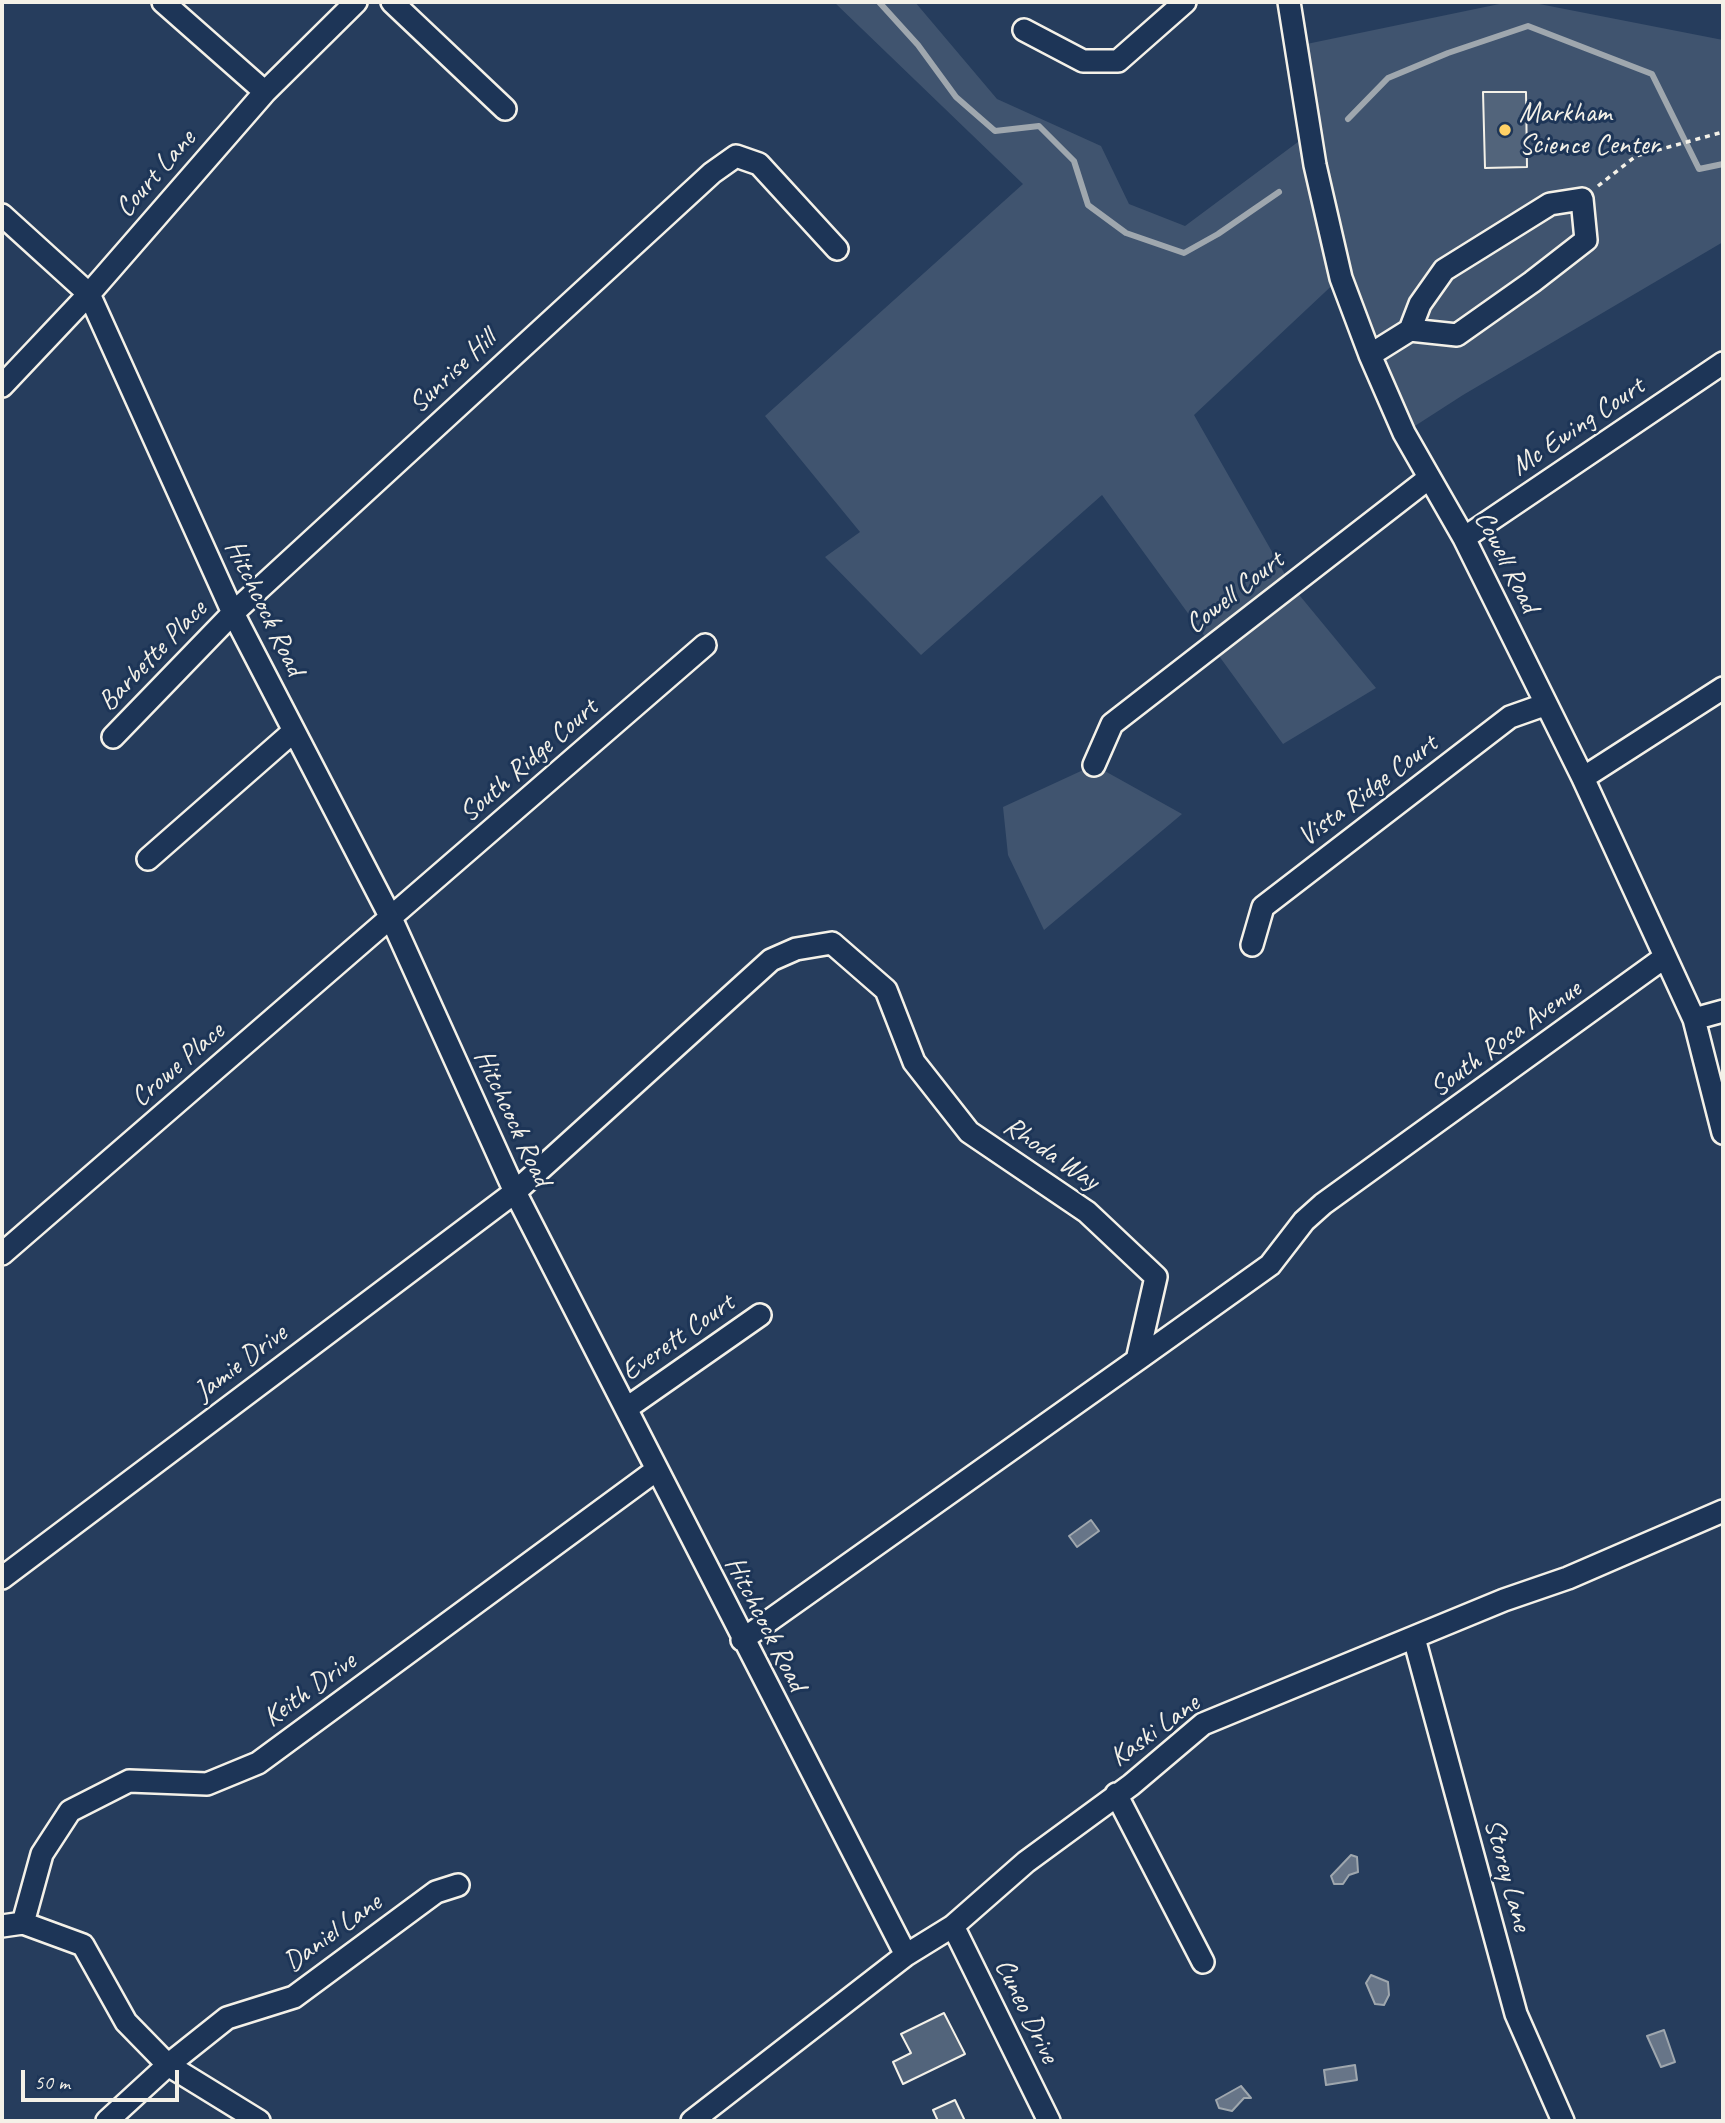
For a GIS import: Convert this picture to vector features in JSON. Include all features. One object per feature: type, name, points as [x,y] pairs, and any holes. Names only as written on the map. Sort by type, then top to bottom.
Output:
[{"type":"street","points":[[163,2],[265,92]]},
{"type":"street","name":"Court Lane","points":[[2,386],[89,294],[265,92],[356,2]]},
{"type":"street","points":[[392,2],[505,109]]},
{"type":"street","points":[[1024,30],[1083,61],[1118,61],[1185,2]]},
{"type":"street","name":"Cowell Road","points":[[1289,2],[1315,165],[1341,278],[1370,355],[1429,478],[1464,538],[1544,705],[1583,778],[1694,1019],[1723,1133]]},
{"type":"street","name":"Sunrise Hill","points":[[233,613],[712,173],[736,156],[759,164],[837,249]]},
{"type":"street","points":[[1370,355],[1410,330],[1420,304],[1444,270],[1550,204],[1583,199],[1586,240],[1532,282],[1457,335],[1410,330]]},
{"type":"street","points":[[2,215],[89,294]]},
{"type":"street","name":"Hitchcock Road","points":[[89,294],[233,613],[391,918],[514,1192],[906,1955]]},
{"type":"street","name":"Mc Ewing Court","points":[[1464,538],[1723,363]]},
{"type":"street","name":"Cowell Court","points":[[1094,765],[1112,724],[1429,478]]},
{"type":"street","name":"Barbette Place","points":[[113,737],[233,613]]},
{"type":"street","name":"South Ridge Court","points":[[391,918],[705,645]]},
{"type":"street","points":[[1583,778],[1723,688]]},
{"type":"street","name":"Vista Ridge Court","points":[[1252,945],[1263,907],[1510,718],[1544,705]]},
{"type":"street","points":[[148,859],[294,731]]},
{"type":"street","name":"Crowe Place","points":[[2,1254],[391,918]]},
{"type":"street","name":"Rhoda Way","points":[[514,1192],[771,960],[796,949],[832,943],[886,990],[914,1062],[969,1132],[1087,1212],[1156,1277],[1137,1360]]},
{"type":"street","name":"South Rosa Avenue","points":[[1137,1360],[1270,1265],[1304,1221],[1323,1204],[1665,957]]},
{"type":"street","points":[[1694,1019],[1723,1011]]},
{"type":"street","name":"Jamie Drive","points":[[2,1578],[514,1192]]},
{"type":"street","name":"Everett Court","points":[[627,1408],[760,1315]]},
{"type":"street","points":[[742,1640],[1137,1360]]},
{"type":"street","name":"Keith Drive","points":[[12,1924],[42,1854],[70,1811],[129,1781],[207,1784],[258,1763],[655,1471]]},
{"type":"street","name":"Kaski Lane","points":[[692,2121],[906,1955],[953,1926],[1026,1862],[1203,1724],[1504,1600],[1568,1578],[1723,1511]]},
{"type":"street","name":"Storey Lane","points":[[1414,1638],[1516,2014],[1563,2121]]},
{"type":"street","points":[[1116,1794],[1203,1962]]},
{"type":"street","name":"Daniel Lane","points":[[107,2121],[168,2065],[227,2018],[295,1997],[436,1892],[458,1885]]},
{"type":"street","points":[[12,1924],[83,1945],[126,2022],[168,2065],[259,2121]]},
{"type":"street","name":"Cuneo Drive","points":[[953,1926],[1049,2121]]},
{"type":"path","points":[[1583,199],[1636,156],[1723,132]]},
{"type":"shaded area","points":[[834,2],[915,2],[997,99],[1101,146],[1129,204],[1185,226],[1310,133],[1297,46],[1509,2],[1529,2],[1723,40],[1723,242],[1463,395],[1404,433],[1340,278],[1194,415],[1291,585],[1376,688],[1283,744],[1102,495],[921,655],[825,557],[860,532],[765,416],[1023,184]]},
{"type":"shaded area","points":[[1094,765],[1182,814],[1044,930],[1008,855],[1003,807]]},
{"type":"shaded area","points":[[1091,1520],[1099,1531],[1077,1547],[1069,1536]]},
{"type":"shaded area","points":[[1351,1855],[1357,1857],[1358,1872],[1349,1875],[1343,1884],[1334,1884],[1331,1876]]},
{"type":"shaded area","points":[[1371,1975],[1388,1982],[1389,1995],[1384,2005],[1375,2004],[1366,1983]]},
{"type":"shaded area","points":[[1664,2030],[1675,2062],[1661,2067],[1647,2036]]},
{"type":"shaded area","points":[[1355,2065],[1357,2080],[1326,2085],[1324,2070]]},
{"type":"shaded area","points":[[1241,2086],[1251,2098],[1244,2098],[1232,2111],[1219,2108],[1216,2100]]},
{"type":"building","name":"Markham Science Center","points":[[1483,92],[1526,92],[1527,167],[1485,168]]},
{"type":"building","points":[[944,2013],[965,2054],[903,2084],[893,2062],[911,2053],[901,2034]]},
{"type":"building","points":[[955,2100],[965,2121],[938,2121],[933,2110]]},
{"type":"waterway","points":[[879,2],[918,45],[956,97],[995,131],[1039,126],[1074,161],[1088,205],[1126,233],[1184,253],[1218,234],[1279,192]]},
{"type":"waterway","points":[[1348,119],[1388,78],[1448,53],[1528,26],[1652,74],[1699,169],[1723,164]]},
{"type":"place","name":"Markham Science Center","points":[[1505,130]]}]
